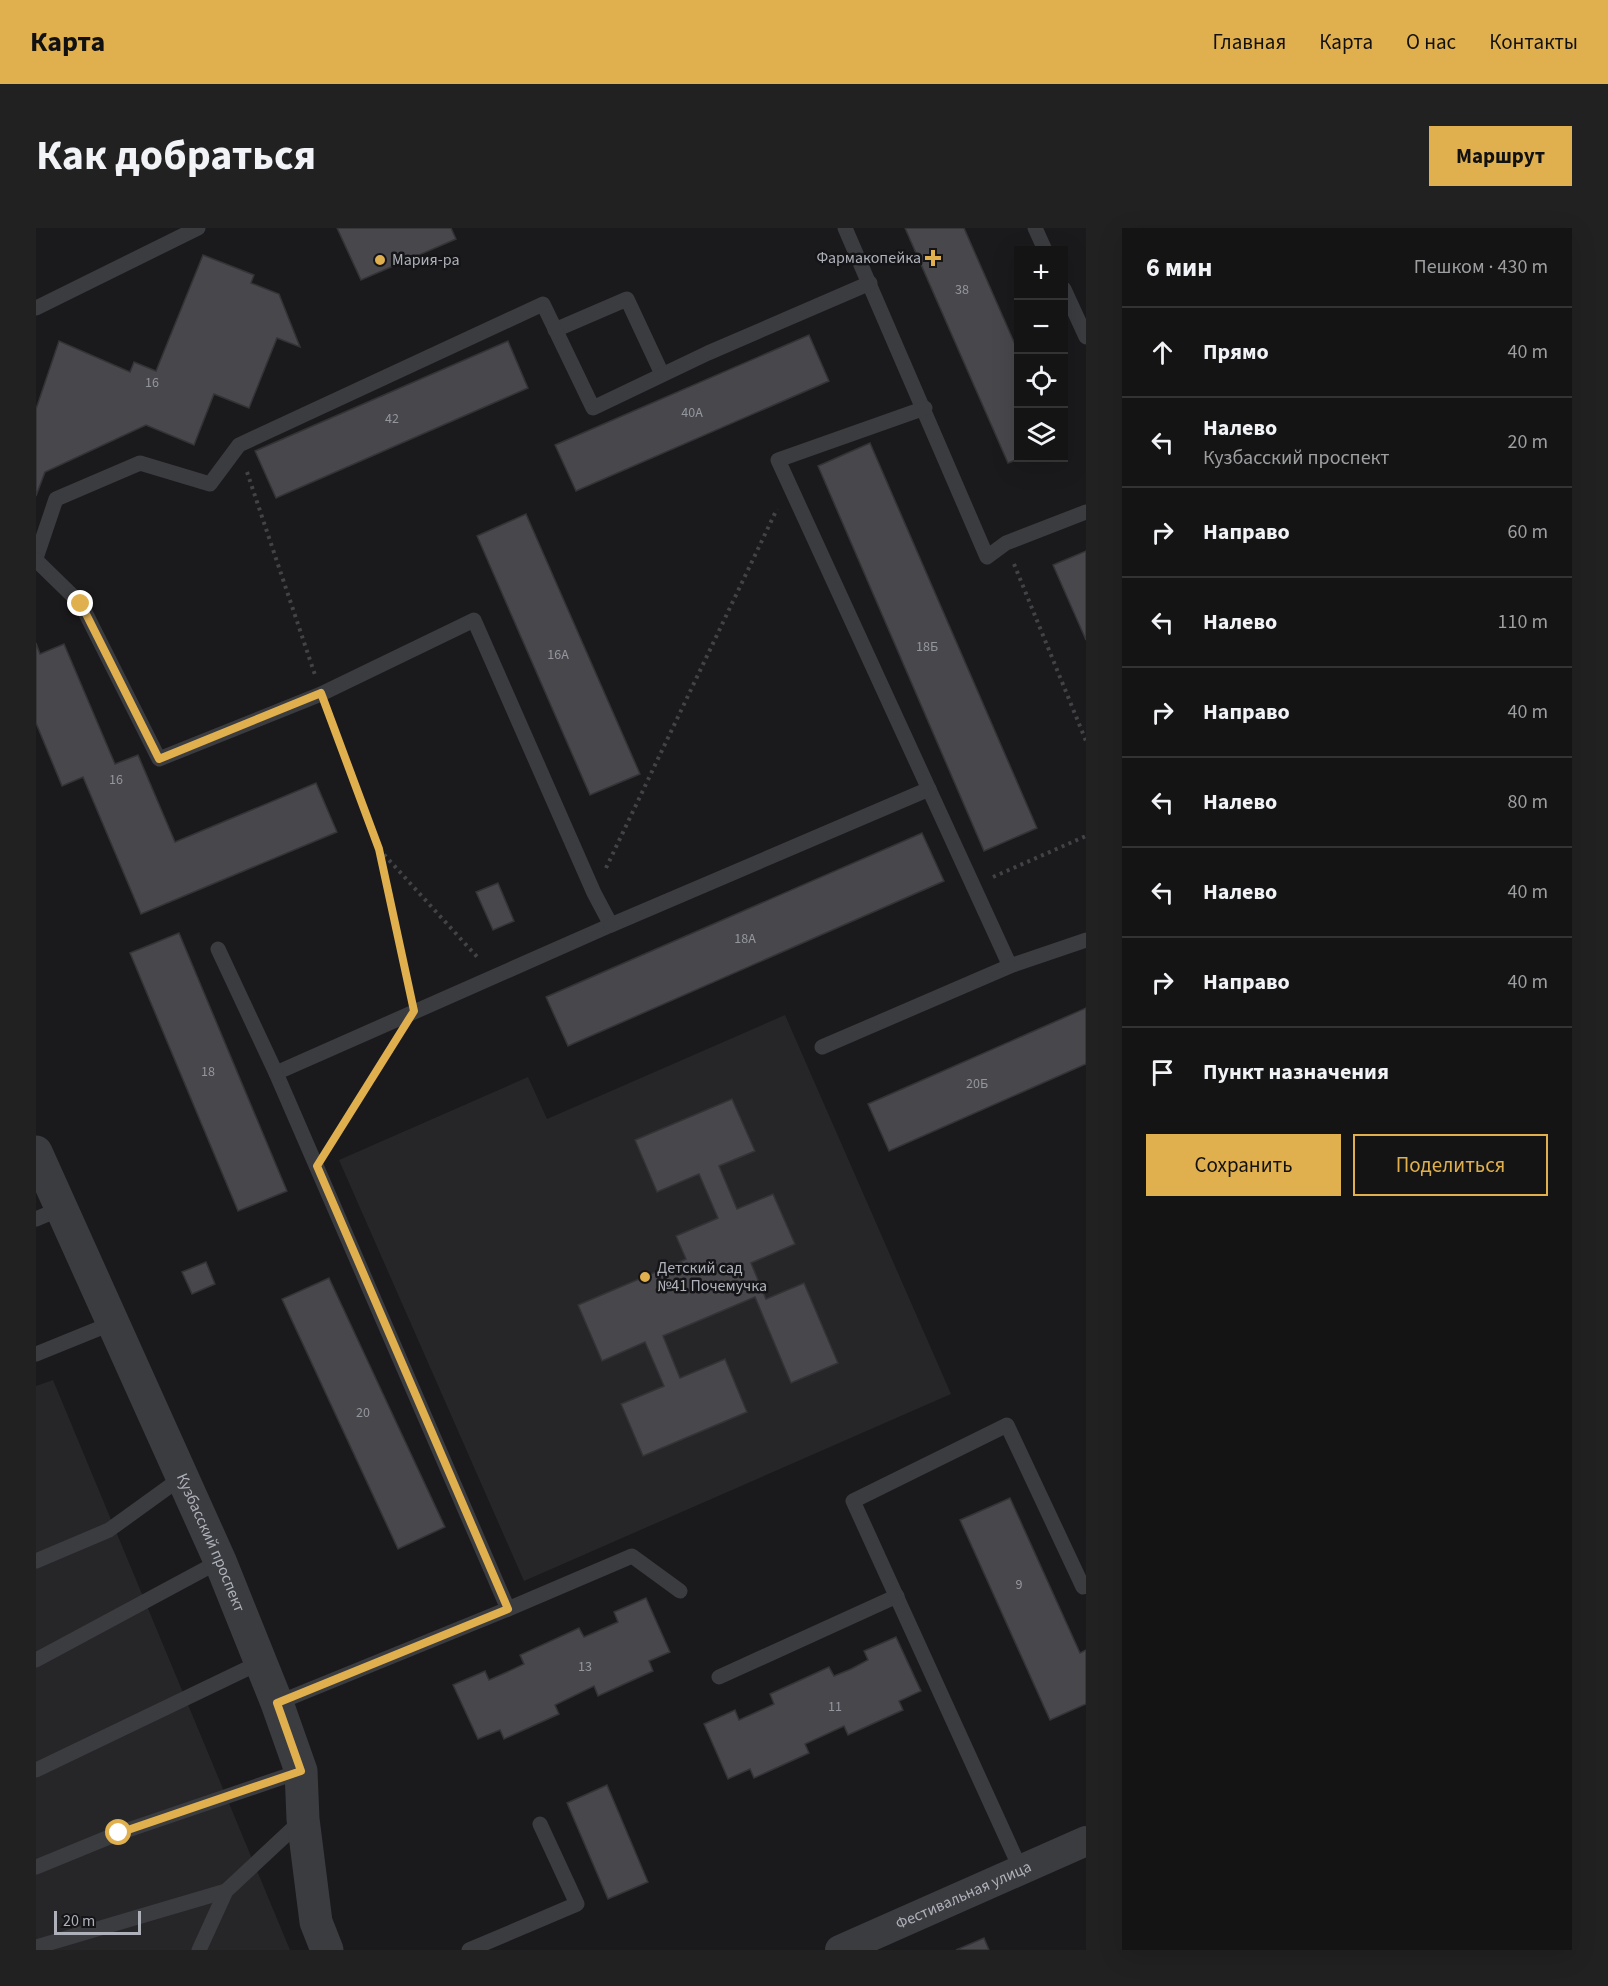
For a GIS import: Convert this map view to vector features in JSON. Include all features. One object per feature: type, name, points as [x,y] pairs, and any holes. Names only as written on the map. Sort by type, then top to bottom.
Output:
[{"type":"street","name":"Кузбасский проспект","points":[[36,1152],[49,1214],[115,1322],[181,1478],[220,1561],[277,1703],[301,1771],[303,1819],[316,1922],[327,1950]]},
{"type":"street","name":"Фестивальная улица","points":[[840,1950],[1086,1841]]},
{"type":"lane","points":[[36,308],[198,228]]},
{"type":"lane","points":[[845,228],[925,408],[987,557],[1006,543],[1086,512]]},
{"type":"lane","points":[[1035,228],[1044,246]]},
{"type":"lane","points":[[610,925],[474,620],[321,693],[159,759],[81,604],[36,559],[56,499],[140,463],[210,484],[239,445],[543,304],[593,408],[662,374],[870,283]]},
{"type":"lane","points":[[1068,298],[1086,337]]},
{"type":"lane","points":[[555,330],[627,299],[662,374]]},
{"type":"lane","points":[[925,408],[778,460],[1010,966]]},
{"type":"lane","points":[[276,1072],[493,975],[929,789]]},
{"type":"lane","points":[[822,1047],[1010,966],[1086,940]]},
{"type":"lane","points":[[218,949],[276,1072],[508,1609]]},
{"type":"lane","points":[[36,1354],[115,1322]]},
{"type":"lane","points":[[1022,1870],[853,1500],[1007,1425],[1083,1587],[1086,1586]]},
{"type":"lane","points":[[36,1561],[109,1530],[181,1478]]},
{"type":"lane","points":[[277,1703],[632,1556],[680,1591]]},
{"type":"lane","points":[[36,1660],[220,1561]]},
{"type":"lane","points":[[719,1677],[897,1596]]},
{"type":"lane","points":[[36,1770],[261,1662]]},
{"type":"lane","points":[[36,1867],[119,1833],[301,1771]]},
{"type":"lane","points":[[199,1950],[226,1891],[303,1819]]},
{"type":"lane","points":[[469,1950],[577,1904],[540,1824]]},
{"type":"lane","points":[[36,1947],[226,1891]]},
{"type":"path","points":[[239,445],[321,693],[379,849],[414,1011],[317,1166]]},
{"type":"path","points":[[594,893],[789,484]]},
{"type":"path","points":[[1006,543],[1086,741]]},
{"type":"path","points":[[973,886],[1086,836]]},
{"type":"path","points":[[379,849],[493,975]]},
{"type":"shaded area","name":"Детский сад №41 Почемучка","points":[[785,1015],[951,1394],[524,1581],[339,1160],[528,1077],[547,1119]]},
{"type":"shaded area","points":[[53,1380],[290,1950],[36,1950],[36,1386]]},
{"type":"building","name":"Мария-ра","points":[[337,228],[451,228],[456,239],[361,280]]},
{"type":"building","points":[[905,228],[964,228],[1014,342],[1014,461],[1008,463]]},
{"type":"building","points":[[203,255],[254,275],[251,283],[279,294],[300,347],[277,338],[249,408],[214,394],[194,445],[146,425],[45,472],[36,496],[36,409],[59,341],[130,372],[134,362],[156,371]]},
{"type":"building","points":[[809,335],[829,381],[576,491],[555,445]]},
{"type":"building","points":[[508,341],[528,388],[276,498],[255,451]]},
{"type":"building","points":[[870,443],[1037,828],[984,851],[818,466]]},
{"type":"building","points":[[526,514],[640,774],[590,795],[477,536]]},
{"type":"building","points":[[1086,551],[1086,640],[1053,565]]},
{"type":"building","points":[[36,643],[40,654],[64,644],[115,764],[138,755],[175,842],[316,783],[337,832],[141,914],[83,777],[62,786],[36,723]]},
{"type":"building","points":[[922,833],[944,881],[568,1046],[546,997]]},
{"type":"building","points":[[498,883],[514,921],[493,930],[476,892]]},
{"type":"building","points":[[179,933],[287,1191],[238,1211],[130,953]]},
{"type":"building","points":[[1086,1008],[1086,1064],[889,1151],[868,1104]]},
{"type":"building","points":[[732,1099],[755,1151],[719,1166],[737,1209],[773,1194],[795,1244],[751,1263],[766,1299],[804,1283],[838,1363],[791,1383],[755,1297],[663,1336],[680,1378],[725,1359],[747,1412],[643,1456],[621,1404],[664,1386],[645,1342],[602,1361],[578,1305],[686,1259],[676,1236],[718,1218],[699,1174],[657,1192],[635,1140]]},
{"type":"building","points":[[206,1262],[215,1284],[192,1294],[182,1272]]},
{"type":"building","points":[[329,1278],[445,1527],[398,1549],[282,1299]]},
{"type":"building","points":[[1010,1498],[1080,1653],[1086,1650],[1086,1704],[1050,1720],[960,1520]]},
{"type":"building","points":[[646,1598],[670,1652],[649,1661],[653,1671],[598,1696],[594,1686],[555,1705],[559,1714],[504,1739],[500,1730],[478,1739],[453,1685],[485,1671],[489,1680],[507,1672],[524,1664],[520,1655],[579,1628],[584,1637],[618,1622],[614,1612]]},
{"type":"building","points":[[896,1637],[921,1691],[899,1701],[903,1710],[848,1735],[844,1726],[805,1744],[809,1753],[754,1778],[750,1769],[728,1779],[704,1724],[735,1710],[739,1720],[774,1704],[770,1694],[829,1667],[834,1676],[851,1669],[868,1660],[864,1651]]},
{"type":"building","points":[[607,1785],[648,1882],[608,1899],[567,1803]]},
{"type":"building","points":[[984,1938],[989,1950],[956,1950]]},
{"type":"place","name":"Фармакопейка","points":[[933,258]]},
{"type":"place","name":"Мария-ра","points":[[380,260]]},
{"type":"place","name":"Детский сад №41 Почемучка","points":[[645,1277]]},
{"type":"route","points":[[81,604],[159,759],[321,693],[379,849],[414,1011],[317,1166],[508,1609],[277,1703],[301,1771],[119,1833]]}]
